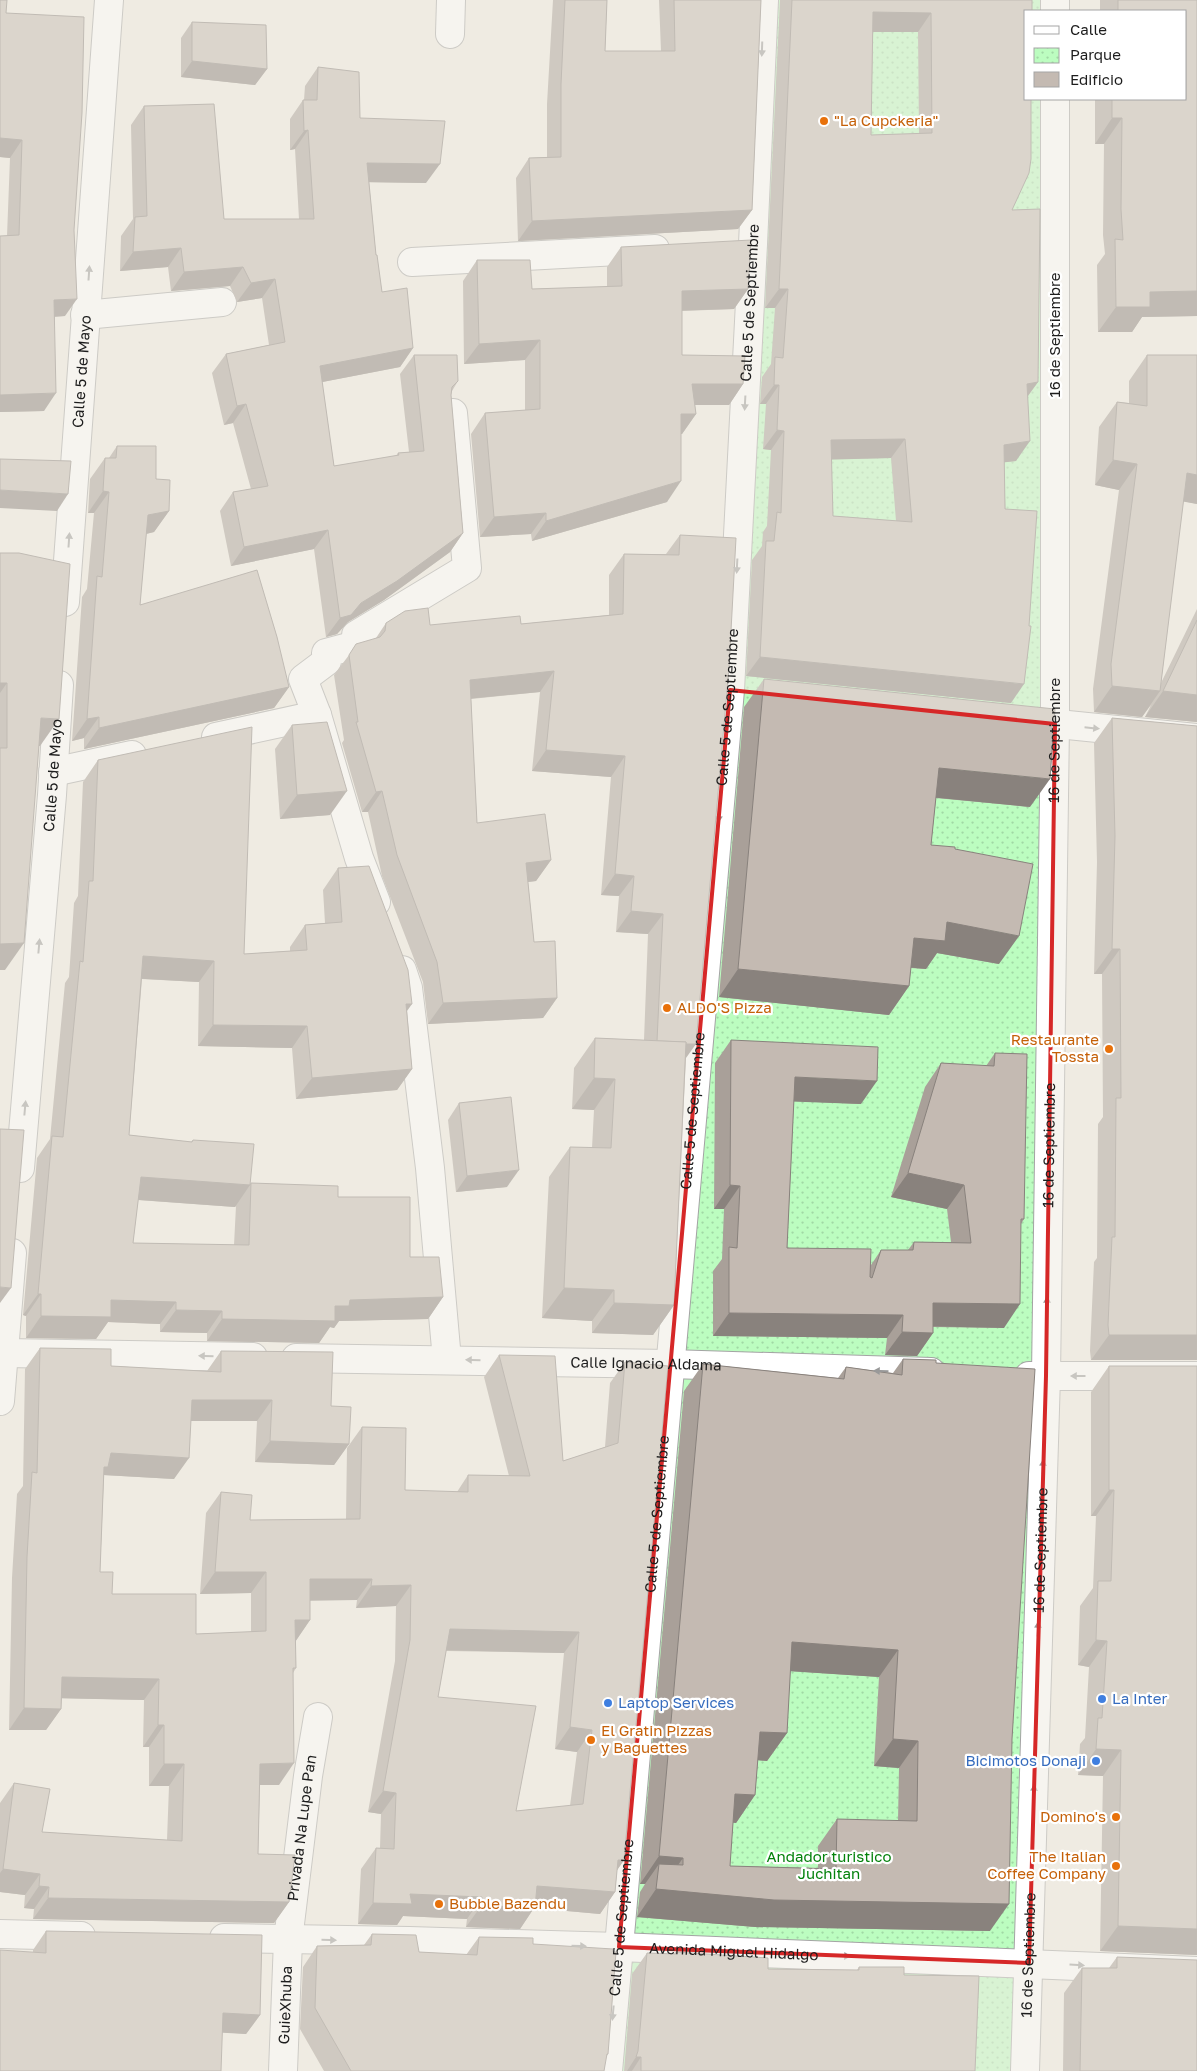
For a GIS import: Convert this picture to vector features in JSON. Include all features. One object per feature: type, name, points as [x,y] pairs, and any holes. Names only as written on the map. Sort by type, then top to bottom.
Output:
[{"type":"street","name":"Calle 5 de Mayo","points":[[64,623],[109,0]]},
{"type":"street","points":[[450,0],[450,34]]},
{"type":"street","name":"Calle 5 de Septiembre","points":[[608,2071],[670,1364],[740,691],[754,244],[764,0]]},
{"type":"street","name":"16 de Septiembre","points":[[1025,2071],[1046,1376],[1056,724],[1055,100]]},
{"type":"street","points":[[724,246],[754,244]]},
{"type":"street","points":[[412,262],[675,248]]},
{"type":"street","points":[[85,315],[222,302]]},
{"type":"street","points":[[384,923],[359,858],[317,715],[303,679],[327,661],[326,653],[356,645],[356,635],[467,568],[453,413]]},
{"type":"street","name":"Calle 5 de Mayo","points":[[17,1197],[61,663]]},
{"type":"street","points":[[190,742],[317,715]]},
{"type":"street","points":[[1016,720],[1197,738]]},
{"type":"street","points":[[53,772],[160,749]]},
{"type":"street","points":[[394,951],[408,988],[430,1168],[447,1360]]},
{"type":"street","points":[[0,1401],[15,1226]]},
{"type":"street","name":"Calle Ignacio Aldama","points":[[4,1354],[670,1364],[957,1373]]},
{"type":"street","points":[[1006,1375],[1197,1376]]},
{"type":"street","name":"Privada Na Lupe Pan","points":[[288,1940],[308,1776],[318,1717]]},
{"type":"street","points":[[0,1934],[109,1936]]},
{"type":"street","name":"Avenida Miguel Hidalgo","points":[[199,1938],[619,1947],[1197,1971]]},
{"type":"street","name":"GuieXhuba","points":[[283,2071],[288,1940]]},
{"type":"highlighted area","points":[[730,690],[1055,724],[1046,1376],[1029,1963],[619,1947]]},
{"type":"green space","name":"Andador turistico Juchitan","points":[[764,0],[1055,0],[1055,10],[1024,10],[1024,100],[1055,100],[1025,2071],[608,2071],[670,1364]]},
{"type":"building","points":[[0,0],[7,0],[6,13],[84,17],[82,113],[74,230],[77,299],[54,300],[56,393],[0,395],[0,236],[19,235],[22,140],[0,138]]},
{"type":"building","points":[[565,0],[607,0],[605,51],[675,51],[674,0],[761,0],[752,210],[532,221],[529,158],[561,157],[561,84]]},
{"type":"building","points":[[792,0],[1032,0],[1032,10],[1024,10],[1024,100],[1031,100],[1031,159],[1029,173],[1012,210],[1040,209],[1038,382],[1027,384],[1030,441],[1004,445],[1005,509],[1037,511],[1029,626],[1031,626],[1024,684],[760,657],[766,541],[774,541],[777,512],[781,513],[784,431],[777,430],[779,385],[774,385],[775,357],[783,358],[788,289],[779,289]],"holes":[[[873,12],[931,13],[932,133],[871,135]],[[905,439],[912,522],[833,516],[831,440]]]},
{"type":"building","points":[[1118,0],[1197,0],[1197,291],[1150,292],[1150,307],[1116,307],[1115,239],[1123,240],[1121,209],[1122,118],[1112,118],[1112,100],[1187,100],[1187,10],[1118,10]]},
{"type":"building","points":[[192,22],[266,25],[267,69],[192,61]]},
{"type":"building","points":[[318,67],[359,72],[360,118],[445,121],[440,164],[367,163],[376,255],[382,292],[407,288],[413,348],[320,366],[334,466],[399,455],[398,453],[424,451],[414,355],[457,355],[458,381],[452,387],[451,395],[463,533],[397,581],[361,603],[351,615],[340,618],[328,530],[244,547],[233,492],[268,486],[246,404],[237,406],[226,354],[285,342],[275,279],[251,283],[243,267],[184,272],[181,248],[133,252],[135,217],[147,216],[144,106],[214,104],[224,219],[314,219],[308,130],[304,131],[303,100],[317,100]]},
{"type":"building","points":[[751,240],[748,289],[682,291],[682,355],[745,356],[743,384],[692,384],[696,414],[681,414],[681,481],[546,521],[546,513],[494,517],[485,413],[540,409],[540,340],[479,344],[477,260],[530,260],[532,289],[622,286],[621,247]]},
{"type":"building","points":[[1147,355],[1197,355],[1197,475],[1187,473],[1160,691],[1112,686],[1111,664],[1137,464],[1113,460],[1117,402],[1147,406]]},
{"type":"building","points":[[117,446],[156,446],[156,479],[170,480],[169,511],[148,515],[140,605],[257,570],[277,637],[289,687],[99,728],[99,717],[87,719],[97,576],[102,577],[109,492],[103,491],[105,458],[116,458]]},
{"type":"building","points":[[0,459],[71,461],[68,494],[0,490]]},
{"type":"building","points":[[680,535],[736,538],[729,668],[696,1044],[657,1041],[663,914],[631,911],[634,876],[615,874],[625,756],[546,750],[554,671],[470,680],[477,823],[545,814],[551,860],[526,863],[534,942],[555,941],[557,998],[443,1003],[437,962],[397,855],[382,791],[376,792],[356,722],[358,722],[349,655],[356,644],[380,637],[385,631],[386,623],[405,611],[428,608],[430,625],[520,616],[521,624],[623,614],[624,554],[679,555]]},
{"type":"building","points":[[0,553],[19,553],[70,564],[59,719],[41,718],[24,943],[0,944],[0,748],[7,748],[7,683],[0,683]]},
{"type":"building","points":[[1197,620],[1197,695],[1163,691]]},
{"type":"building","points":[[764,679],[1055,709],[1050,779],[939,768],[931,845],[955,847],[955,849],[1033,864],[1019,936],[947,922],[945,941],[914,938],[909,986],[738,969]]},
{"type":"building","points":[[1112,718],[1197,726],[1197,1335],[1109,1335],[1112,1237],[1115,1237],[1116,1098],[1121,1098],[1120,949],[1112,949],[1115,836]]},
{"type":"building","points":[[327,722],[347,791],[297,795],[292,725]]},
{"type":"building","points":[[252,727],[244,954],[307,950],[305,925],[342,922],[338,868],[369,866],[408,970],[412,1004],[406,1004],[412,1069],[312,1078],[307,1026],[213,1025],[214,961],[143,956],[129,1135],[192,1142],[193,1140],[254,1144],[250,1185],[141,1177],[133,1243],[249,1245],[251,1183],[338,1186],[338,1197],[410,1197],[410,1257],[439,1257],[443,1297],[350,1300],[349,1306],[335,1306],[335,1321],[222,1319],[222,1311],[176,1310],[176,1302],[111,1300],[111,1317],[41,1316],[41,1294],[38,1294],[52,1136],[63,1137],[80,961],[83,962],[89,881],[93,881],[98,760]]},
{"type":"building","points":[[595,1038],[686,1042],[674,1305],[614,1303],[614,1290],[564,1288],[570,1147],[611,1148],[615,1079],[594,1078]]},
{"type":"building","points":[[731,1040],[878,1047],[877,1081],[795,1077],[787,1248],[871,1249],[870,1277],[872,1278],[881,1250],[913,1250],[914,1242],[971,1243],[964,1185],[908,1173],[941,1063],[994,1066],[995,1053],[1027,1054],[1024,1219],[1021,1219],[1020,1304],[933,1303],[933,1333],[902,1332],[903,1315],[729,1313],[729,1247],[737,1248],[740,1186],[730,1185]]},
{"type":"building","points":[[511,1097],[519,1170],[467,1176],[459,1103]]},
{"type":"building","points":[[0,1129],[24,1130],[11,1288],[0,1287]]},
{"type":"building","points":[[40,1348],[111,1349],[111,1366],[221,1372],[221,1351],[333,1352],[331,1406],[351,1407],[349,1444],[270,1441],[272,1400],[192,1400],[189,1458],[111,1453],[108,1467],[104,1467],[100,1572],[113,1572],[112,1594],[196,1594],[196,1634],[266,1631],[266,1572],[215,1572],[221,1492],[252,1495],[250,1520],[360,1519],[362,1427],[406,1428],[405,1490],[468,1492],[468,1475],[530,1476],[499,1355],[555,1356],[563,1461],[618,1443],[625,1362],[668,1366],[624,1860],[618,1860],[615,1892],[537,1886],[535,1907],[481,1906],[482,1897],[410,1894],[412,1904],[373,1903],[376,1848],[394,1849],[396,1793],[383,1791],[410,1640],[411,1585],[371,1586],[372,1579],[310,1579],[310,1620],[295,1620],[296,1668],[293,1668],[294,1763],[260,1764],[258,1854],[295,1855],[289,1902],[48,1898],[49,1887],[39,1886],[40,1874],[3,1869],[14,1783],[50,1789],[42,1832],[182,1841],[184,1764],[164,1764],[164,1725],[158,1725],[159,1679],[62,1677],[61,1709],[24,1708],[27,1557],[32,1472],[37,1473]],"holes":[[[450,1629],[579,1632],[570,1727],[592,1730],[583,1804],[516,1811],[536,1706],[438,1697]]]},
{"type":"building","points":[[903,1359],[1035,1369],[1012,1739],[1009,1904],[774,1900],[656,1889],[659,1864],[683,1865],[683,1858],[659,1856],[703,1364],[844,1379],[846,1367],[902,1375]],"holes":[[[792,1642],[898,1650],[893,1739],[918,1741],[917,1821],[837,1819],[836,1869],[730,1866],[735,1794],[755,1795],[760,1732],[787,1733]]]},
{"type":"building","points":[[1109,1366],[1197,1366],[1197,1929],[1118,1926],[1121,1750],[1096,1749],[1098,1718],[1102,1718],[1107,1641],[1096,1640],[1098,1581],[1111,1581],[1114,1490],[1109,1490]]},
{"type":"building","points":[[46,1931],[262,1935],[260,2015],[223,2013],[221,2071],[0,2071],[0,1950],[46,1953]]},
{"type":"building","points":[[372,1934],[416,1935],[419,1952],[477,1955],[479,1937],[533,1938],[533,1944],[613,1949],[613,1952],[616,1952],[608,2054],[604,2071],[351,2071],[315,2008],[317,1946],[371,1945]]},
{"type":"building","points":[[676,1952],[768,1958],[768,1969],[859,1970],[859,1967],[904,1967],[904,1975],[979,1976],[975,2071],[641,2071],[641,2057],[636,2057],[647,1953],[676,1954]]},
{"type":"building","points":[[1117,1957],[1197,1960],[1197,2071],[1080,2071],[1082,1968],[1117,1968]]},
{"type":"place","name":"\"La Cupckeria\"","points":[[824,121]]},
{"type":"place","name":"ALDO'S Pizza","points":[[667,1008]]},
{"type":"place","name":"Restaurante Tossta","points":[[1109,1049]]},
{"type":"place","name":"La Inter","points":[[1102,1699]]},
{"type":"place","name":"Laptop Services","points":[[608,1703]]},
{"type":"place","name":"El Gratin Pizzas y Baguettes","points":[[591,1740]]},
{"type":"place","name":"Bicimotos Donaji","points":[[1096,1761]]},
{"type":"place","name":"Domino's","points":[[1116,1817]]},
{"type":"place","name":"The Italian Coffee Company","points":[[1116,1866]]},
{"type":"place","name":"Bubble Bazendu","points":[[439,1904]]}]
